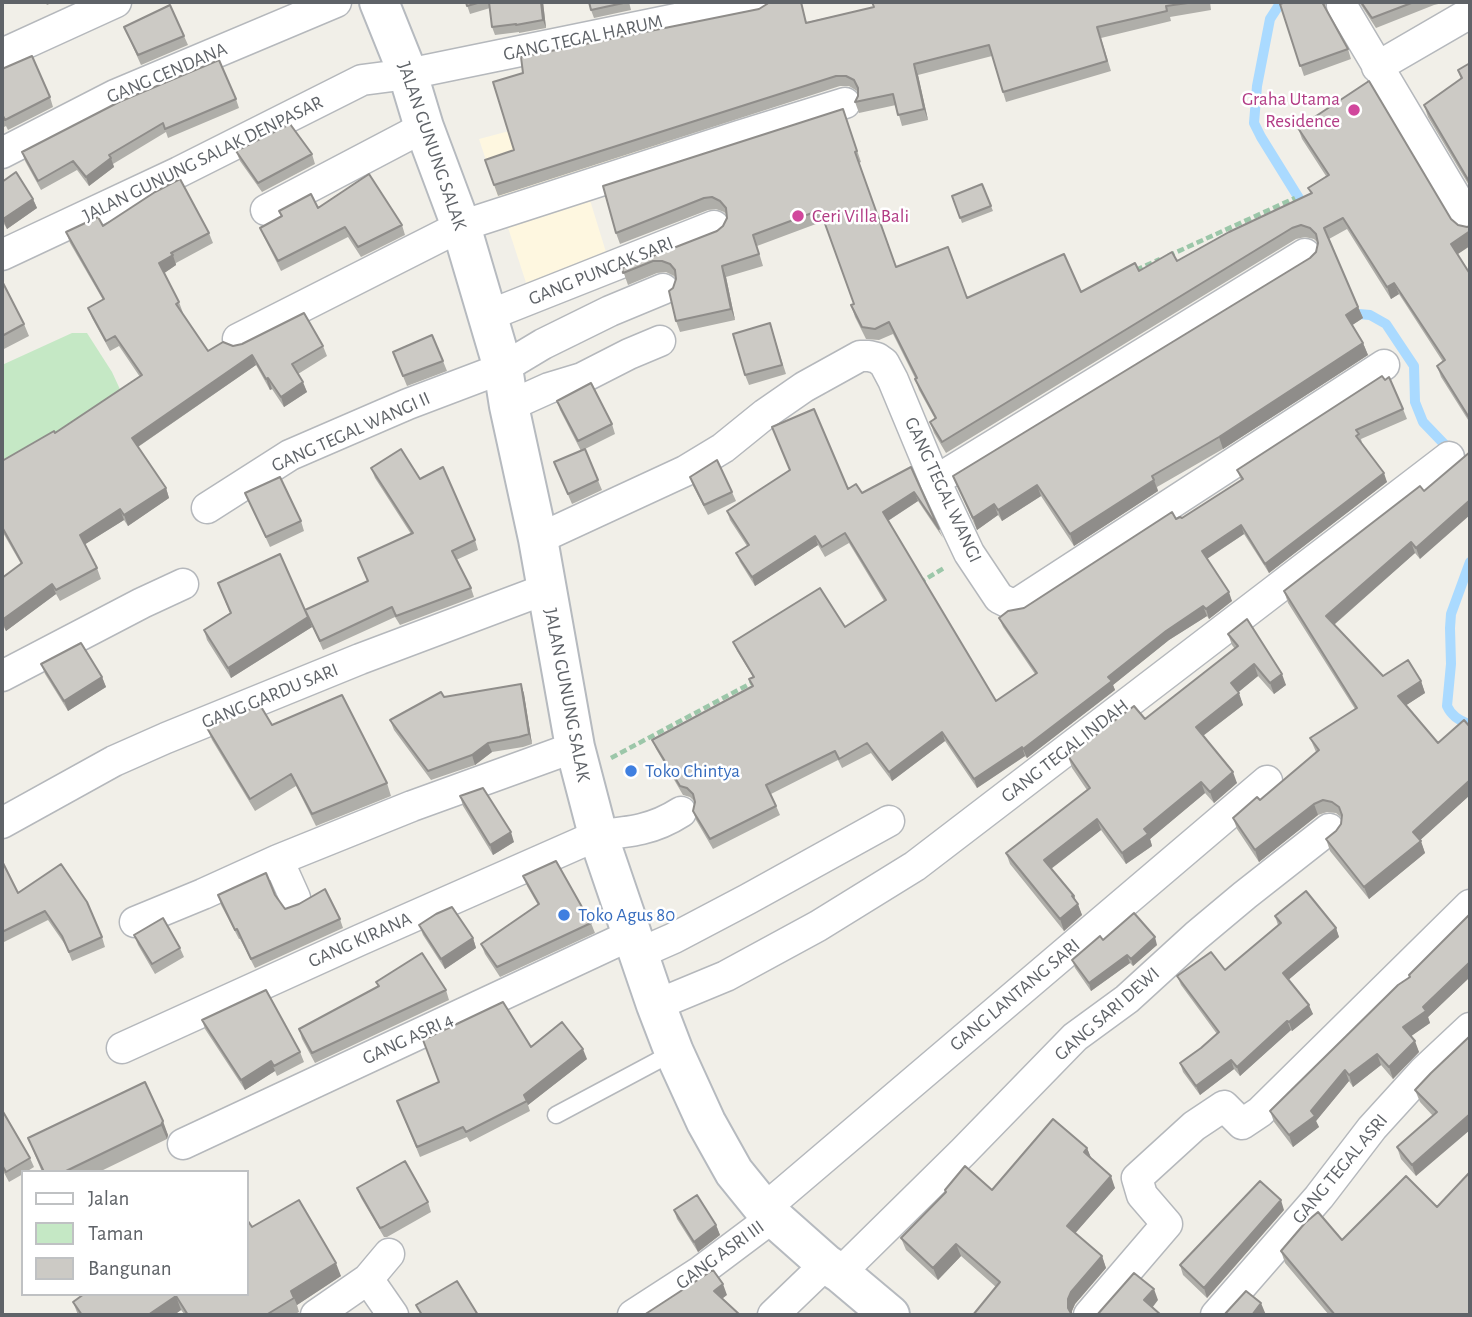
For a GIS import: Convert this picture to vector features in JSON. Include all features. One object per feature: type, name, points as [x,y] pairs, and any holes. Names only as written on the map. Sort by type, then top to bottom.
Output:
[{"type":"main road","name":"JALAN GUNUNG SALAK","points":[[379,2],[408,74],[460,226],[503,369],[538,539],[578,760],[598,835],[674,1052],[706,1122],[734,1172],[768,1213],[890,1315]]},
{"type":"street","points":[[2,54],[117,2]]},
{"type":"street","name":"GANG CENDANA","points":[[2,153],[115,94],[336,2]]},
{"type":"street","name":"GANG TEGAL HARUM","points":[[408,74],[759,2]]},
{"type":"street","points":[[1342,5],[1470,221]]},
{"type":"street","points":[[1377,67],[1470,13]]},
{"type":"street","name":"JALAN GUNUNG SALAK DENPASAR","points":[[2,255],[179,172],[362,80],[408,74]]},
{"type":"street","points":[[238,339],[460,226],[845,103]]},
{"type":"street","points":[[266,210],[424,127]]},
{"type":"street","name":"GANG PUNCAK SARI","points":[[487,316],[714,226]]},
{"type":"street","points":[[935,481],[1305,254]]},
{"type":"street","name":"GANG TEGAL WANGI II","points":[[206,508],[290,455],[408,404],[503,369],[543,344],[663,289]]},
{"type":"street","points":[[610,311],[629,354]]},
{"type":"street","points":[[509,406],[549,388],[582,378],[660,341]]},
{"type":"street","name":"GANG TEGAL WANGI","points":[[538,539],[685,471],[723,448],[804,387],[860,356],[869,356],[884,363],[893,380],[935,481],[969,553],[999,598],[1009,603],[1017,603],[1384,365]]},
{"type":"street","name":"GANG TEGAL INDAH","points":[[656,1005],[726,976],[795,939],[915,866],[1449,457]]},
{"type":"street","points":[[2,676],[183,584]]},
{"type":"street","name":"GANG GARDU SARI","points":[[2,823],[114,761],[166,738],[360,659],[547,589]]},
{"type":"street","points":[[135,922],[412,806],[578,760]]},
{"type":"street","name":"GANG LANTANG SARI","points":[[768,1213],[1267,781]]},
{"type":"street","name":"GANG KIRANA","points":[[122,1048],[598,835],[638,831],[681,812]]},
{"type":"street","name":"GANG ASRI 4","points":[[183,1144],[636,944],[674,938],[889,821]]},
{"type":"street","name":"GANG SARI DEWI","points":[[773,1315],[833,1269],[963,1152],[1075,1037],[1126,999],[1235,904],[1329,829]]},
{"type":"street","points":[[278,860],[295,898]]},
{"type":"street","points":[[1089,1315],[1167,1224],[1142,1195],[1137,1178],[1194,1126],[1224,1106],[1242,1124],[1260,1112],[1470,905]]},
{"type":"street","name":"GANG TEGAL ASRI","points":[[1216,1315],[1319,1197],[1371,1128],[1423,1072],[1470,1028]]},
{"type":"street","name":"GANG ASRI III","points":[[633,1315],[701,1271],[768,1213]]},
{"type":"street","points":[[316,1315],[368,1279],[390,1254]]},
{"type":"street","points":[[368,1279],[393,1315]]},
{"type":"lane","points":[[556,1115],[674,1052]]},
{"type":"path","points":[[1132,272],[1296,198]]},
{"type":"path","points":[[909,589],[969,553]]},
{"type":"path","points":[[578,760],[766,675]]},
{"type":"shaded area","points":[[660,91],[681,166],[589,197],[614,278],[533,304],[479,139]]},
{"type":"green space","points":[[72,333],[87,333],[112,372],[124,398],[2,461],[2,365]]},
{"type":"building","points":[[489,2],[541,2],[543,20],[492,27]]},
{"type":"building","points":[[589,2],[628,2],[591,10]]},
{"type":"building","points":[[769,2],[801,2],[806,23],[874,7],[872,2],[1195,2],[1166,6],[1167,11],[1097,27],[1107,61],[1003,92],[989,45],[914,64],[924,109],[898,115],[893,94],[855,102],[858,88],[854,80],[846,76],[836,76],[494,185],[485,160],[514,150],[493,82],[523,73],[521,57],[759,9]]},
{"type":"building","points":[[1322,2],[1348,49],[1300,66],[1280,4]]},
{"type":"building","points":[[1361,2],[1414,2],[1372,18]]},
{"type":"building","points":[[170,5],[184,36],[138,55],[124,27]]},
{"type":"building","points":[[32,56],[50,97],[5,120],[2,116],[2,69]]},
{"type":"building","points":[[219,60],[236,99],[165,129],[163,123],[109,155],[111,158],[86,177],[73,161],[38,181],[22,152],[119,102]]},
{"type":"building","points":[[1470,63],[1470,183],[1424,105],[1462,78],[1458,70]]},
{"type":"building","points":[[1369,81],[1451,219],[1458,225],[1470,226],[1470,231],[1451,244],[1470,274],[1470,419],[1437,366],[1445,360],[1394,283],[1387,287],[1343,218],[1324,228],[1358,307],[1346,315],[1363,343],[1219,437],[1152,476],[1154,480],[1070,534],[1037,485],[998,510],[994,504],[973,518],[953,476],[1310,258],[1316,252],[1318,243],[1316,234],[1310,228],[1301,225],[1292,228],[942,442],[930,422],[936,418],[889,322],[875,329],[862,327],[851,305],[854,304],[820,210],[753,235],[759,254],[722,266],[731,309],[676,321],[669,291],[676,279],[675,270],[670,264],[653,261],[623,273],[622,268],[717,231],[727,218],[726,208],[712,197],[704,198],[616,233],[603,186],[843,109],[857,151],[855,152],[896,267],[948,247],[967,298],[1064,254],[1081,292],[1135,263],[1139,271],[1172,252],[1177,261],[1229,232],[1312,193],[1308,188],[1329,175],[1298,128]]},
{"type":"building","points":[[290,124],[312,154],[258,183],[236,151]]},
{"type":"building","points":[[16,172],[33,199],[3,219],[2,182]]},
{"type":"building","points":[[369,174],[402,225],[358,247],[345,227],[278,261],[260,228],[282,216],[279,211],[311,194],[318,208]]},
{"type":"building","points":[[180,179],[209,233],[171,253],[173,255],[159,263],[179,302],[176,304],[208,351],[223,342],[233,346],[242,344],[304,313],[323,346],[292,364],[303,382],[281,397],[268,378],[266,379],[252,355],[132,438],[166,488],[124,515],[120,509],[80,535],[97,568],[56,590],[52,584],[2,620],[2,578],[22,563],[2,527],[2,461],[54,431],[55,433],[142,375],[115,336],[106,341],[88,308],[104,299],[66,232],[98,217],[103,226]]},
{"type":"building","points":[[982,184],[991,206],[960,218],[952,196]]},
{"type":"building","points":[[2,281],[24,324],[2,336]]},
{"type":"building","points":[[770,323],[782,365],[745,375],[733,334]]},
{"type":"building","points":[[432,335],[443,361],[403,376],[393,352]]},
{"type":"building","points":[[1382,376],[1385,380],[1389,377],[1403,409],[1356,430],[1359,434],[1356,436],[1384,473],[1265,564],[1241,525],[1202,551],[1229,592],[1206,609],[1203,606],[1166,631],[1108,677],[1112,681],[1023,749],[1022,747],[974,779],[942,732],[889,772],[867,743],[839,759],[835,751],[766,785],[776,806],[710,839],[693,811],[693,794],[680,786],[652,740],[753,686],[749,679],[754,677],[733,642],[820,588],[845,627],[886,600],[845,533],[822,547],[815,536],[752,577],[736,553],[749,545],[727,511],[790,470],[772,427],[814,409],[848,489],[856,484],[862,493],[911,467],[939,529],[914,492],[883,512],[996,701],[1037,673],[999,618],[1008,611],[1024,608],[1172,512],[1176,519],[1182,518],[1243,479],[1237,470]]},
{"type":"building","points":[[591,383],[612,424],[578,441],[557,401]]},
{"type":"building","points":[[401,449],[420,479],[443,467],[475,540],[452,551],[471,588],[396,616],[392,607],[320,641],[305,610],[368,581],[358,558],[413,533],[371,468]]},
{"type":"building","points":[[585,449],[598,480],[568,494],[554,462]]},
{"type":"building","points":[[1470,452],[1470,500],[1416,548],[1411,542],[1326,616],[1383,676],[1408,660],[1421,681],[1398,696],[1438,743],[1464,720],[1470,727],[1470,780],[1413,832],[1421,841],[1364,887],[1326,839],[1341,824],[1339,807],[1332,802],[1323,800],[1314,804],[1255,850],[1233,818],[1257,797],[1260,800],[1319,750],[1310,738],[1357,708],[1284,591],[1420,486],[1424,491]]},
{"type":"building","points":[[717,460],[732,492],[704,505],[690,477]]},
{"type":"building","points":[[280,477],[301,521],[266,537],[245,493]]},
{"type":"building","points":[[280,554],[308,617],[228,668],[204,630],[231,613],[218,583]]},
{"type":"building","points":[[1247,619],[1282,674],[1270,683],[1254,664],[1231,683],[1239,693],[1196,727],[1233,772],[1210,792],[1201,782],[1144,829],[1148,834],[1122,853],[1097,819],[1044,860],[1078,904],[1060,919],[1006,853],[1090,788],[1068,756],[1134,706],[1145,719],[1238,646],[1228,634]]},
{"type":"building","points":[[81,643],[102,677],[64,701],[41,664]]},
{"type":"building","points":[[521,684],[529,734],[488,743],[472,755],[428,771],[390,720],[441,692],[444,697]]},
{"type":"building","points":[[342,695],[387,783],[312,814],[291,774],[250,799],[207,728],[260,705],[272,725]]},
{"type":"building","points":[[483,788],[511,832],[490,845],[460,796]]},
{"type":"building","points":[[2,861],[18,893],[61,864],[87,902],[102,937],[69,952],[45,911],[2,932]]},
{"type":"building","points":[[556,861],[591,923],[497,967],[481,944],[539,904],[523,876]]},
{"type":"building","points":[[266,873],[275,895],[285,909],[325,889],[340,919],[251,959],[218,895]]},
{"type":"building","points":[[1306,891],[1336,928],[1283,973],[1309,1005],[1287,1021],[1237,1067],[1231,1060],[1196,1086],[1180,1063],[1219,1032],[1177,976],[1211,952],[1225,970],[1281,923],[1275,916]]},
{"type":"building","points":[[452,907],[473,938],[441,959],[419,925]]},
{"type":"building","points":[[1134,913],[1155,937],[1131,959],[1127,955],[1089,983],[1072,960],[1100,936],[1103,940]]},
{"type":"building","points":[[1470,914],[1470,962],[1423,1007],[1426,1011],[1403,1027],[1415,1041],[1389,1067],[1377,1054],[1349,1075],[1345,1070],[1311,1111],[1315,1116],[1289,1135],[1270,1111],[1398,985],[1410,977],[1409,975]]},
{"type":"building","points":[[163,918],[180,948],[152,964],[134,935]]},
{"type":"building","points":[[422,953],[446,990],[312,1053],[299,1029],[379,986],[376,982]]},
{"type":"building","points":[[266,990],[300,1052],[274,1066],[271,1061],[241,1080],[202,1020]]},
{"type":"building","points":[[503,1002],[531,1047],[562,1022],[583,1049],[524,1095],[527,1101],[466,1132],[463,1127],[417,1147],[397,1101],[439,1082],[423,1040]]},
{"type":"building","points":[[1470,1036],[1470,1114],[1412,1165],[1397,1147],[1437,1112],[1415,1090]]},
{"type":"building","points":[[145,1082],[163,1121],[161,1125],[68,1170],[43,1170],[28,1138]]},
{"type":"building","points":[[2,1110],[30,1158],[6,1172],[2,1165]]},
{"type":"building","points":[[1053,1119],[1087,1148],[1084,1152],[1111,1176],[1067,1226],[1102,1256],[1071,1292],[1068,1308],[1072,1315],[973,1315],[1000,1282],[956,1244],[933,1268],[901,1238],[946,1192],[965,1166],[992,1190]]},
{"type":"building","points":[[405,1161],[428,1202],[380,1228],[357,1188]]},
{"type":"building","points":[[1470,1172],[1470,1315],[1335,1315],[1281,1251],[1318,1212],[1342,1240],[1406,1176],[1437,1207]]},
{"type":"building","points":[[1260,1181],[1281,1200],[1204,1288],[1180,1265]]},
{"type":"building","points":[[697,1195],[716,1225],[694,1242],[674,1210]]},
{"type":"building","points":[[299,1200],[336,1263],[291,1291],[294,1298],[266,1315],[188,1315],[176,1296],[248,1296],[248,1221],[252,1227]]},
{"type":"building","points":[[713,1270],[723,1284],[714,1291],[740,1315],[644,1315]]},
{"type":"building","points":[[1134,1273],[1154,1289],[1144,1300],[1161,1315],[1097,1315]]},
{"type":"building","points":[[457,1281],[478,1315],[422,1315],[416,1305]]},
{"type":"building","points":[[1246,1291],[1261,1303],[1252,1315],[1224,1315]]},
{"type":"building","points":[[81,1296],[176,1296],[148,1315],[82,1315],[73,1302]]},
{"type":"waterway","points":[[1281,2],[1270,19],[1257,86],[1254,123],[1305,208]]},
{"type":"waterway","points":[[1348,313],[1370,315],[1386,324],[1414,366],[1415,402],[1423,422],[1470,471]]},
{"type":"waterway","points":[[1470,562],[1451,614],[1451,664],[1447,706],[1454,716],[1470,725]]},
{"type":"place","name":"Graha Utama Residence","points":[[1354,110]]},
{"type":"place","name":"Ceri Villa Bali","points":[[798,216]]},
{"type":"place","name":"Toko Chintya","points":[[631,771]]},
{"type":"place","name":"Toko Agus 80","points":[[564,915]]}]
